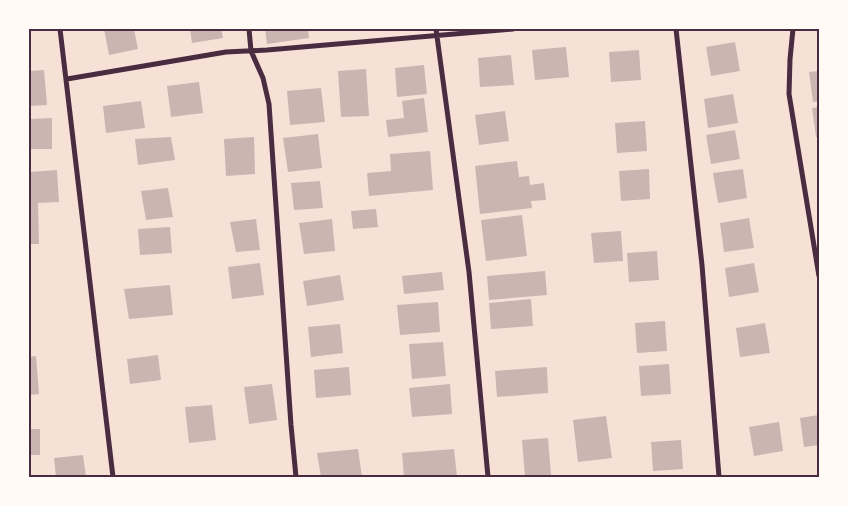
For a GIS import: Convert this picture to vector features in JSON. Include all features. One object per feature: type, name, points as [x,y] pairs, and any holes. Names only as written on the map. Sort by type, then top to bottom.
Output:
[{"type":"street","points":[[60,29],[112,477]]},
{"type":"street","points":[[249,29],[251,51],[263,78],[269,104],[296,477]]},
{"type":"street","points":[[436,29],[469,272],[488,477]]},
{"type":"street","points":[[67,79],[226,52],[513,29]]},
{"type":"street","points":[[676,29],[702,265],[719,477]]},
{"type":"street","points":[[793,29],[789,94],[819,276]]},
{"type":"building","points":[[104,29],[134,29],[138,49],[109,55]]},
{"type":"building","points":[[190,29],[221,29],[223,38],[192,43]]},
{"type":"building","points":[[265,29],[308,29],[309,38],[267,44]]},
{"type":"building","points":[[735,42],[740,71],[711,76],[706,47]]},
{"type":"building","points":[[566,47],[569,77],[535,80],[532,50]]},
{"type":"building","points":[[639,50],[641,80],[611,82],[609,52]]},
{"type":"building","points":[[511,55],[514,85],[480,87],[478,58]]},
{"type":"building","points":[[424,65],[427,94],[397,97],[395,68]]},
{"type":"building","points":[[366,69],[369,116],[341,117],[338,71]]},
{"type":"building","points":[[44,70],[47,105],[29,106],[29,71]]},
{"type":"building","points":[[819,71],[819,101],[813,102],[809,72]]},
{"type":"building","points":[[199,82],[203,113],[171,117],[167,86]]},
{"type":"building","points":[[321,88],[325,122],[290,125],[287,91]]},
{"type":"building","points":[[733,94],[738,123],[708,128],[704,99]]},
{"type":"building","points":[[424,98],[428,132],[388,137],[386,120],[404,118],[402,101]]},
{"type":"building","points":[[141,101],[145,128],[106,133],[103,106]]},
{"type":"building","points":[[819,107],[819,137],[816,137],[812,108]]},
{"type":"building","points":[[505,111],[509,141],[479,145],[475,115]]},
{"type":"building","points":[[52,118],[52,149],[29,149],[29,119]]},
{"type":"building","points":[[645,121],[647,151],[617,153],[615,123]]},
{"type":"building","points":[[735,130],[740,159],[711,164],[706,135]]},
{"type":"building","points":[[318,134],[322,168],[288,172],[283,138]]},
{"type":"building","points":[[171,137],[175,160],[138,165],[135,139]]},
{"type":"building","points":[[254,137],[255,174],[226,176],[224,139]]},
{"type":"building","points":[[430,151],[433,190],[369,196],[367,173],[391,171],[390,154]]},
{"type":"building","points":[[517,161],[519,177],[529,176],[530,185],[544,183],[546,200],[531,201],[532,208],[480,214],[475,166]]},
{"type":"building","points":[[649,169],[650,199],[621,201],[619,171]]},
{"type":"building","points":[[743,169],[747,198],[718,203],[713,173]]},
{"type":"building","points":[[57,170],[59,202],[38,203],[39,244],[29,244],[29,172]]},
{"type":"building","points":[[320,181],[323,208],[294,210],[291,183]]},
{"type":"building","points":[[168,188],[173,217],[146,220],[141,191]]},
{"type":"building","points":[[376,209],[378,227],[353,229],[351,211]]},
{"type":"building","points":[[522,215],[527,256],[486,261],[481,220]]},
{"type":"building","points":[[749,218],[754,248],[724,252],[720,223]]},
{"type":"building","points":[[256,219],[260,250],[236,252],[230,222]]},
{"type":"building","points":[[332,219],[335,251],[304,254],[299,223]]},
{"type":"building","points":[[170,227],[172,253],[140,255],[138,229]]},
{"type":"building","points":[[621,231],[623,261],[594,263],[591,233]]},
{"type":"building","points":[[657,251],[659,280],[629,282],[627,253]]},
{"type":"building","points":[[260,263],[264,295],[232,299],[228,267]]},
{"type":"building","points":[[754,263],[759,292],[729,297],[725,268]]},
{"type":"building","points":[[545,271],[547,295],[489,300],[487,276]]},
{"type":"building","points":[[442,272],[444,290],[404,294],[402,276]]},
{"type":"building","points":[[340,275],[344,300],[307,306],[303,281]]},
{"type":"building","points":[[170,285],[173,315],[129,319],[124,289]]},
{"type":"building","points":[[531,299],[533,326],[491,329],[489,303]]},
{"type":"building","points":[[438,302],[440,332],[400,335],[397,305]]},
{"type":"building","points":[[665,321],[667,351],[637,353],[635,323]]},
{"type":"building","points":[[765,323],[770,353],[740,357],[736,328]]},
{"type":"building","points":[[340,324],[343,353],[311,357],[308,327]]},
{"type":"building","points":[[443,342],[446,376],[412,379],[409,344]]},
{"type":"building","points":[[158,355],[161,380],[130,384],[127,359]]},
{"type":"building","points":[[36,356],[39,394],[29,395],[29,357]]},
{"type":"building","points":[[669,364],[671,394],[641,396],[639,366]]},
{"type":"building","points":[[349,367],[351,395],[316,398],[314,370]]},
{"type":"building","points":[[547,367],[548,393],[497,397],[495,371]]},
{"type":"building","points":[[272,384],[277,420],[249,424],[244,387]]},
{"type":"building","points":[[450,384],[452,414],[412,417],[409,388]]},
{"type":"building","points":[[212,405],[216,440],[189,443],[185,407]]},
{"type":"building","points":[[819,415],[819,445],[804,447],[800,418]]},
{"type":"building","points":[[606,416],[612,458],[578,462],[573,420]]},
{"type":"building","points":[[779,422],[783,451],[754,456],[749,427]]},
{"type":"building","points":[[29,429],[40,429],[40,455],[29,455]]},
{"type":"building","points":[[548,438],[551,475],[525,477],[522,440]]},
{"type":"building","points":[[681,440],[683,469],[653,471],[651,442]]},
{"type":"building","points":[[358,449],[362,477],[321,477],[317,453]]},
{"type":"building","points":[[454,449],[457,477],[404,477],[402,453]]},
{"type":"building","points":[[83,455],[86,477],[56,477],[54,458]]}]
